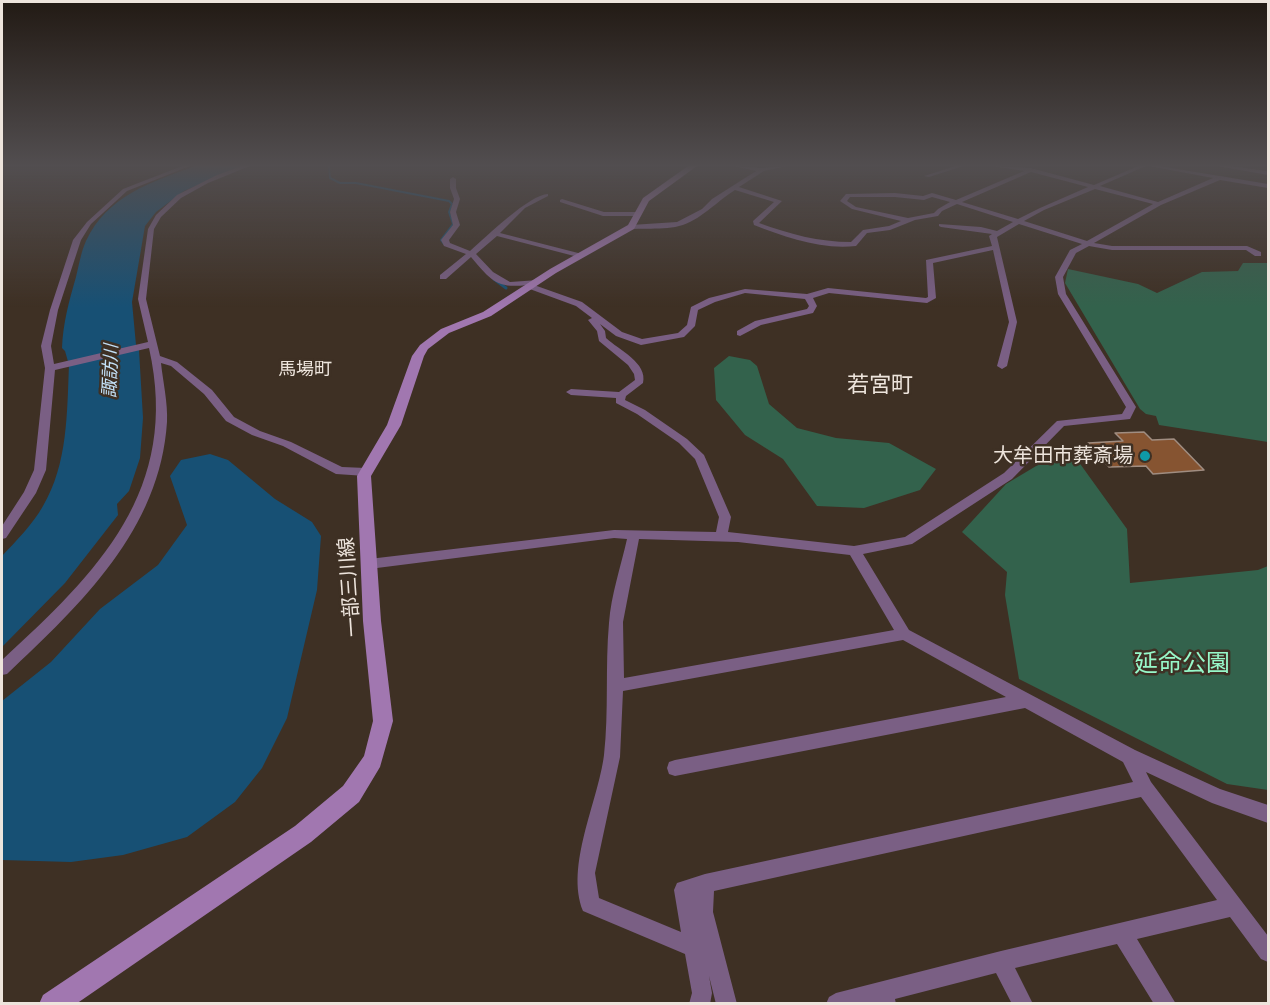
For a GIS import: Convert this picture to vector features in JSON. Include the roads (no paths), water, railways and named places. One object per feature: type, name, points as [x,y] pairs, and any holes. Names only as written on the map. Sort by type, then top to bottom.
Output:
[{"type":"main road","name":"一部三川線","points":[[52,1004],[303,834],[351,794],[373,760],[383,721],[369,564],[364,476],[394,425],[412,372],[424,347],[445,331],[487,314],[509,302],[533,284],[634,220],[638,213]]},
{"type":"street","points":[[2,534],[30,493],[40,470],[50,368],[46,346],[54,310],[77,240],[89,223],[100,213]]},
{"type":"street","points":[[2,669],[53,622],[89,583],[112,555],[141,506],[157,455],[162,420],[156,358],[142,299],[152,229],[156,218],[162,213]]},
{"type":"street","points":[[453,213],[457,225],[445,240],[447,244],[472,254],[490,274],[509,285],[533,284],[572,300],[592,312],[618,334],[641,342],[681,336],[691,326],[694,309],[729,294],[758,291],[808,297],[828,290],[927,301],[932,298],[929,262],[996,247]]},
{"type":"street","points":[[443,277],[517,213]]},
{"type":"street","points":[[600,213],[634,220],[678,224],[699,213]]},
{"type":"street","points":[[765,213],[755,222],[788,233],[797,239],[835,245],[854,244],[866,231],[890,228],[907,220],[936,215],[944,235]]},
{"type":"street","points":[[876,213],[907,220]]},
{"type":"street","points":[[991,213],[1088,244],[1112,248],[1247,248],[1258,254]]},
{"type":"street","points":[[1002,366],[1013,322],[993,236],[1034,213]]},
{"type":"street","points":[[369,564],[614,534],[722,537],[854,551],[908,541],[1008,476],[1061,423],[1126,417],[1131,407],[1062,294],[1059,277],[1073,252],[1143,213]]},
{"type":"street","points":[[941,225],[998,233]]},
{"type":"street","points":[[494,233],[579,256]]},
{"type":"street","points":[[740,333],[758,323],[810,311],[813,306],[808,297]]},
{"type":"street","points":[[571,392],[621,395],[640,381],[640,374],[634,364],[602,339],[601,331],[573,304],[572,300]]},
{"type":"street","points":[[50,368],[153,344]]},
{"type":"street","points":[[156,358],[174,364],[208,392],[230,419],[340,471],[366,472]]},
{"type":"street","points":[[621,395],[620,401],[641,411],[683,441],[699,458],[725,517],[722,537]]},
{"type":"street","points":[[634,534],[616,622],[616,686],[612,757],[586,873],[590,904],[695,948]]},
{"type":"street","points":[[854,551],[904,634],[1129,756],[1218,797],[1269,814]]},
{"type":"street","points":[[616,686],[904,634]]},
{"type":"street","points":[[675,768],[1028,700]]},
{"type":"street","points":[[1129,756],[1145,788],[1269,952]]},
{"type":"street","points":[[699,1004],[702,993],[684,890],[705,883],[1145,788]]},
{"type":"street","points":[[705,883],[703,912],[728,1004]]},
{"type":"street","points":[[836,1004],[884,998],[1001,961],[1234,906]]},
{"type":"street","points":[[1121,932],[1166,1004]]},
{"type":"street","points":[[1001,961],[1023,1004]]},
{"type":"water","name":"諏訪川","points":[[106,213],[155,213],[145,226],[132,302],[136,345],[139,350],[143,418],[140,458],[129,491],[117,504],[118,515],[65,583],[2,647],[2,556],[39,513],[57,473],[65,437],[69,365],[62,348],[65,321],[84,245]]},
{"type":"water","points":[[210,454],[228,460],[275,499],[312,522],[321,536],[317,590],[287,718],[262,768],[235,802],[187,837],[123,855],[71,862],[2,860],[2,701],[51,662],[100,609],[158,565],[187,525],[170,476],[181,460]]},
{"type":"waterway","points":[[444,244],[441,240],[453,224],[449,213]]},
{"type":"waterway","points":[[494,279],[506,288]]},
{"type":"place","name":"大牟田市葬斎場","points":[[1145,456]]},
{"type":"district","name":"馬場町","points":[[305,370]]},
{"type":"district","name":"若宮町","points":[[880,386]]},
{"type":"park label","name":"延命公園","points":[[1182,664]]}]
